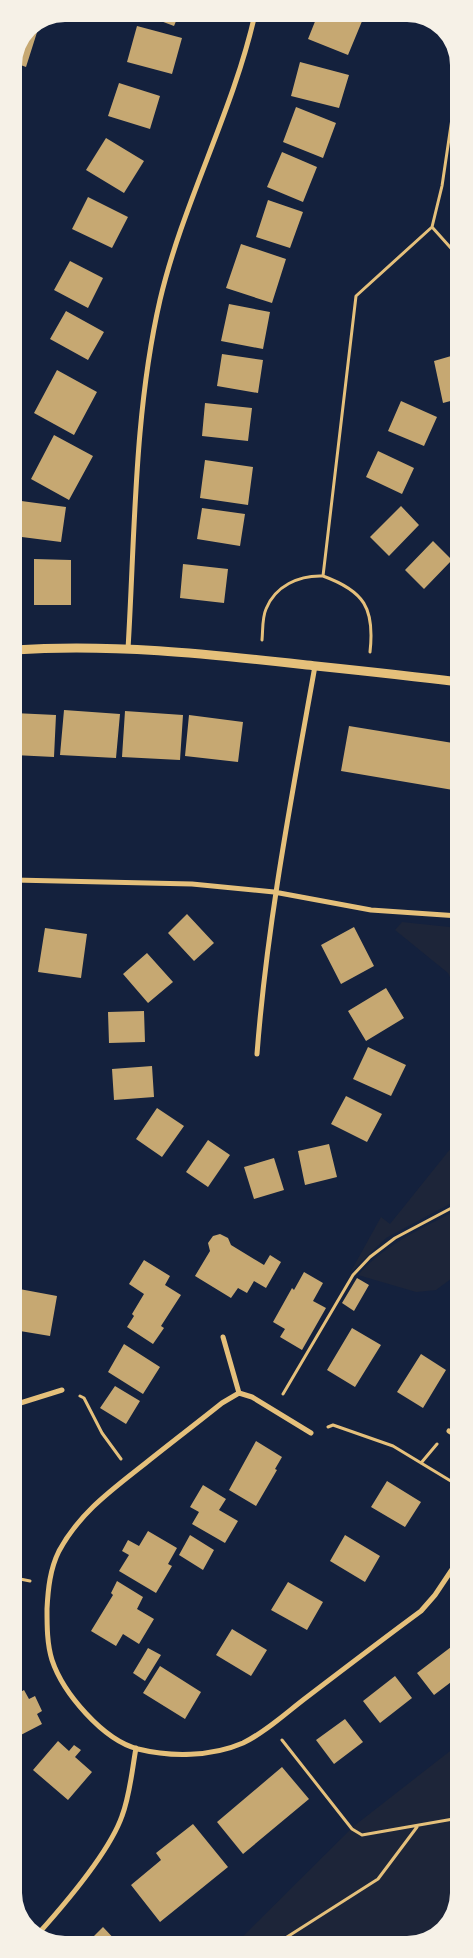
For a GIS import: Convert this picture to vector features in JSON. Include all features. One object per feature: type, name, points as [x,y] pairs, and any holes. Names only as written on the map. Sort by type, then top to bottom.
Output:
[{"type":"street","points":[[128,649],[140,441],[149,351],[161,298],[177,242],[238,71],[252,23]]},
{"type":"street","points":[[22,649],[57,647],[128,649],[260,658],[450,681]]},
{"type":"street","points":[[257,1054],[264,969],[274,892],[315,666]]},
{"type":"street","points":[[22,880],[192,884],[274,892],[372,910],[450,915]]},
{"type":"street","points":[[223,1337],[239,1393],[311,1432]]},
{"type":"street","points":[[22,1402],[62,1390]]},
{"type":"street","points":[[239,1393],[222,1403],[96,1501],[75,1526],[58,1553],[48,1584],[47,1630],[52,1660],[65,1688],[85,1713],[110,1734],[136,1748],[177,1754],[221,1749],[243,1742],[270,1725],[421,1611],[435,1595],[450,1572]]},
{"type":"street","points":[[43,1929],[60,1910],[116,1831],[123,1815],[136,1748]]},
{"type":"path","points":[[323,576],[356,296],[432,227],[442,186],[450,132]]},
{"type":"path","points":[[432,227],[450,247]]},
{"type":"path","points":[[260,658],[265,610],[272,598],[285,586],[300,578],[323,576],[345,584],[364,603],[372,620],[367,671]]},
{"type":"path","points":[[273,1410],[353,1275],[370,1256],[395,1238],[450,1209]]},
{"type":"path","points":[[62,1390],[84,1398],[102,1433],[133,1473]]},
{"type":"path","points":[[311,1432],[333,1425],[393,1446],[450,1481]]},
{"type":"path","points":[[270,1725],[352,1829],[362,1835],[450,1820]]},
{"type":"path","points":[[289,1936],[378,1879],[417,1827]]},
{"type":"shaded area","points":[[402,922],[450,927],[450,977],[448,973],[395,930]]},
{"type":"shaded area","points":[[450,1149],[450,1204],[386,1238],[350,1273],[381,1217],[390,1224]]},
{"type":"shaded area","points":[[450,1214],[450,1280],[436,1290],[416,1292],[358,1275],[380,1254],[418,1230]]},
{"type":"shaded area","points":[[450,1751],[450,1898],[446,1912],[436,1925],[429,1930],[408,1936],[244,1936],[354,1826]]},
{"type":"building","points":[[164,22],[176,22],[174,26]]},
{"type":"building","points":[[315,23],[361,23],[348,55],[308,39]]},
{"type":"building","points":[[137,26],[182,38],[172,74],[127,62]]},
{"type":"building","points":[[36,34],[26,67],[22,66],[23,57],[30,42]]},
{"type":"building","points":[[300,62],[349,75],[339,108],[291,96]]},
{"type":"building","points":[[119,83],[160,96],[150,129],[108,116]]},
{"type":"building","points":[[296,107],[336,123],[323,158],[283,142]]},
{"type":"building","points":[[106,138],[144,161],[124,193],[86,170]]},
{"type":"building","points":[[282,152],[317,167],[303,202],[267,187]]},
{"type":"building","points":[[88,197],[128,217],[112,248],[72,229]]},
{"type":"building","points":[[268,200],[303,212],[290,248],[256,237]]},
{"type":"building","points":[[241,244],[286,259],[272,303],[226,288]]},
{"type":"building","points":[[70,261],[103,278],[88,308],[54,290]]},
{"type":"building","points":[[229,304],[270,312],[263,349],[221,341]]},
{"type":"building","points":[[66,311],[104,332],[88,360],[50,339]]},
{"type":"building","points":[[222,354],[263,360],[258,393],[217,386]]},
{"type":"building","points":[[450,356],[450,401],[443,403],[434,361]]},
{"type":"building","points":[[57,370],[97,392],[74,435],[34,413]]},
{"type":"building","points":[[401,401],[437,417],[424,446],[388,431]]},
{"type":"building","points":[[205,403],[252,408],[248,441],[202,436]]},
{"type":"building","points":[[54,435],[93,456],[69,500],[31,479]]},
{"type":"building","points":[[378,451],[414,468],[402,494],[366,477]]},
{"type":"building","points":[[205,460],[253,467],[248,505],[200,498]]},
{"type":"building","points":[[22,501],[66,507],[61,542],[22,537]]},
{"type":"building","points":[[401,506],[419,525],[389,556],[370,537]]},
{"type":"building","points":[[202,508],[245,514],[240,546],[197,539]]},
{"type":"building","points":[[433,541],[450,558],[450,562],[424,589],[405,570]]},
{"type":"building","points":[[34,559],[71,560],[71,605],[34,605]]},
{"type":"building","points":[[183,564],[228,569],[224,603],[180,598]]},
{"type":"building","points":[[64,710],[120,714],[116,758],[60,755]]},
{"type":"building","points":[[125,711],[183,715],[180,760],[122,757]]},
{"type":"building","points":[[22,713],[56,715],[54,757],[22,755]]},
{"type":"building","points":[[189,715],[243,722],[238,762],[185,756]]},
{"type":"building","points":[[349,726],[450,743],[450,789],[341,771]]},
{"type":"building","points":[[187,914],[214,943],[194,961],[168,933]]},
{"type":"building","points":[[354,927],[374,966],[341,984],[321,945]]},
{"type":"building","points":[[45,928],[87,934],[81,978],[38,972]]},
{"type":"building","points":[[147,953],[173,982],[148,1003],[123,974]]},
{"type":"building","points":[[386,988],[404,1018],[366,1041],[348,1011]]},
{"type":"building","points":[[144,1011],[145,1042],[109,1043],[108,1012]]},
{"type":"building","points":[[368,1047],[406,1065],[391,1096],[353,1079]]},
{"type":"building","points":[[152,1066],[154,1097],[114,1100],[112,1069]]},
{"type":"building","points":[[346,1096],[382,1114],[367,1142],[331,1124]]},
{"type":"building","points":[[157,1108],[184,1126],[162,1157],[136,1139]]},
{"type":"building","points":[[208,1140],[230,1155],[208,1187],[186,1172]]},
{"type":"building","points":[[329,1144],[337,1177],[305,1185],[298,1151]]},
{"type":"building","points":[[274,1158],[284,1190],[254,1199],[244,1167]]},
{"type":"building","points":[[220,1234],[228,1238],[231,1245],[264,1265],[270,1255],[281,1262],[266,1288],[254,1281],[247,1293],[238,1288],[231,1298],[195,1276],[210,1251],[208,1243],[213,1236]]},
{"type":"building","points":[[144,1260],[170,1276],[165,1285],[181,1295],[161,1326],[164,1328],[153,1344],[127,1327],[134,1316],[132,1314],[144,1294],[129,1284]]},
{"type":"building","points":[[304,1272],[323,1283],[313,1301],[326,1308],[302,1350],[280,1337],[285,1329],[273,1322],[292,1288],[294,1290]]},
{"type":"building","points":[[357,1278],[369,1285],[354,1311],[342,1303]]},
{"type":"building","points":[[22,1289],[57,1296],[50,1336],[22,1331]]},
{"type":"building","points":[[352,1328],[381,1345],[355,1387],[327,1370]]},
{"type":"building","points":[[124,1344],[160,1367],[143,1394],[108,1372]]},
{"type":"building","points":[[421,1354],[446,1370],[423,1408],[397,1392]]},
{"type":"building","points":[[115,1386],[140,1401],[126,1424],[100,1408]]},
{"type":"building","points":[[256,1441],[282,1457],[275,1469],[277,1470],[256,1506],[229,1490]]},
{"type":"building","points":[[387,1481],[421,1502],[405,1527],[371,1507]]},
{"type":"building","points":[[203,1485],[226,1499],[219,1510],[238,1521],[225,1543],[192,1524],[199,1512],[190,1507]]},
{"type":"building","points":[[148,1531],[177,1548],[168,1564],[172,1566],[156,1593],[119,1571],[129,1555],[122,1551],[128,1540],[139,1546]]},
{"type":"building","points":[[190,1535],[214,1550],[203,1570],[179,1555]]},
{"type":"building","points":[[345,1535],[380,1556],[365,1582],[330,1561]]},
{"type":"building","points":[[117,1581],[143,1597],[137,1609],[154,1619],[139,1644],[123,1634],[116,1646],[91,1631],[113,1595],[111,1593]]},
{"type":"building","points":[[288,1582],[323,1602],[307,1630],[271,1610]]},
{"type":"building","points":[[232,1629],[267,1650],[251,1676],[216,1655]]},
{"type":"building","points":[[148,1648],[161,1655],[145,1681],[133,1673]]},
{"type":"building","points":[[450,1648],[450,1683],[434,1695],[417,1673]]},
{"type":"building","points":[[160,1666],[201,1692],[185,1719],[143,1693]]},
{"type":"building","points":[[395,1676],[412,1698],[380,1723],[363,1701]]},
{"type":"building","points":[[24,1690],[29,1699],[35,1696],[42,1711],[37,1714],[42,1724],[22,1734],[22,1691]]},
{"type":"building","points":[[345,1719],[363,1742],[334,1764],[316,1740]]},
{"type":"building","points":[[58,1741],[69,1751],[74,1745],[81,1750],[75,1757],[92,1772],[68,1800],[33,1770]]},
{"type":"building","points":[[282,1767],[309,1799],[243,1854],[217,1822]]},
{"type":"building","points":[[193,1824],[228,1867],[160,1922],[131,1885],[161,1860],[156,1853]]},
{"type":"building","points":[[103,1927],[111,1935],[95,1935]]}]
